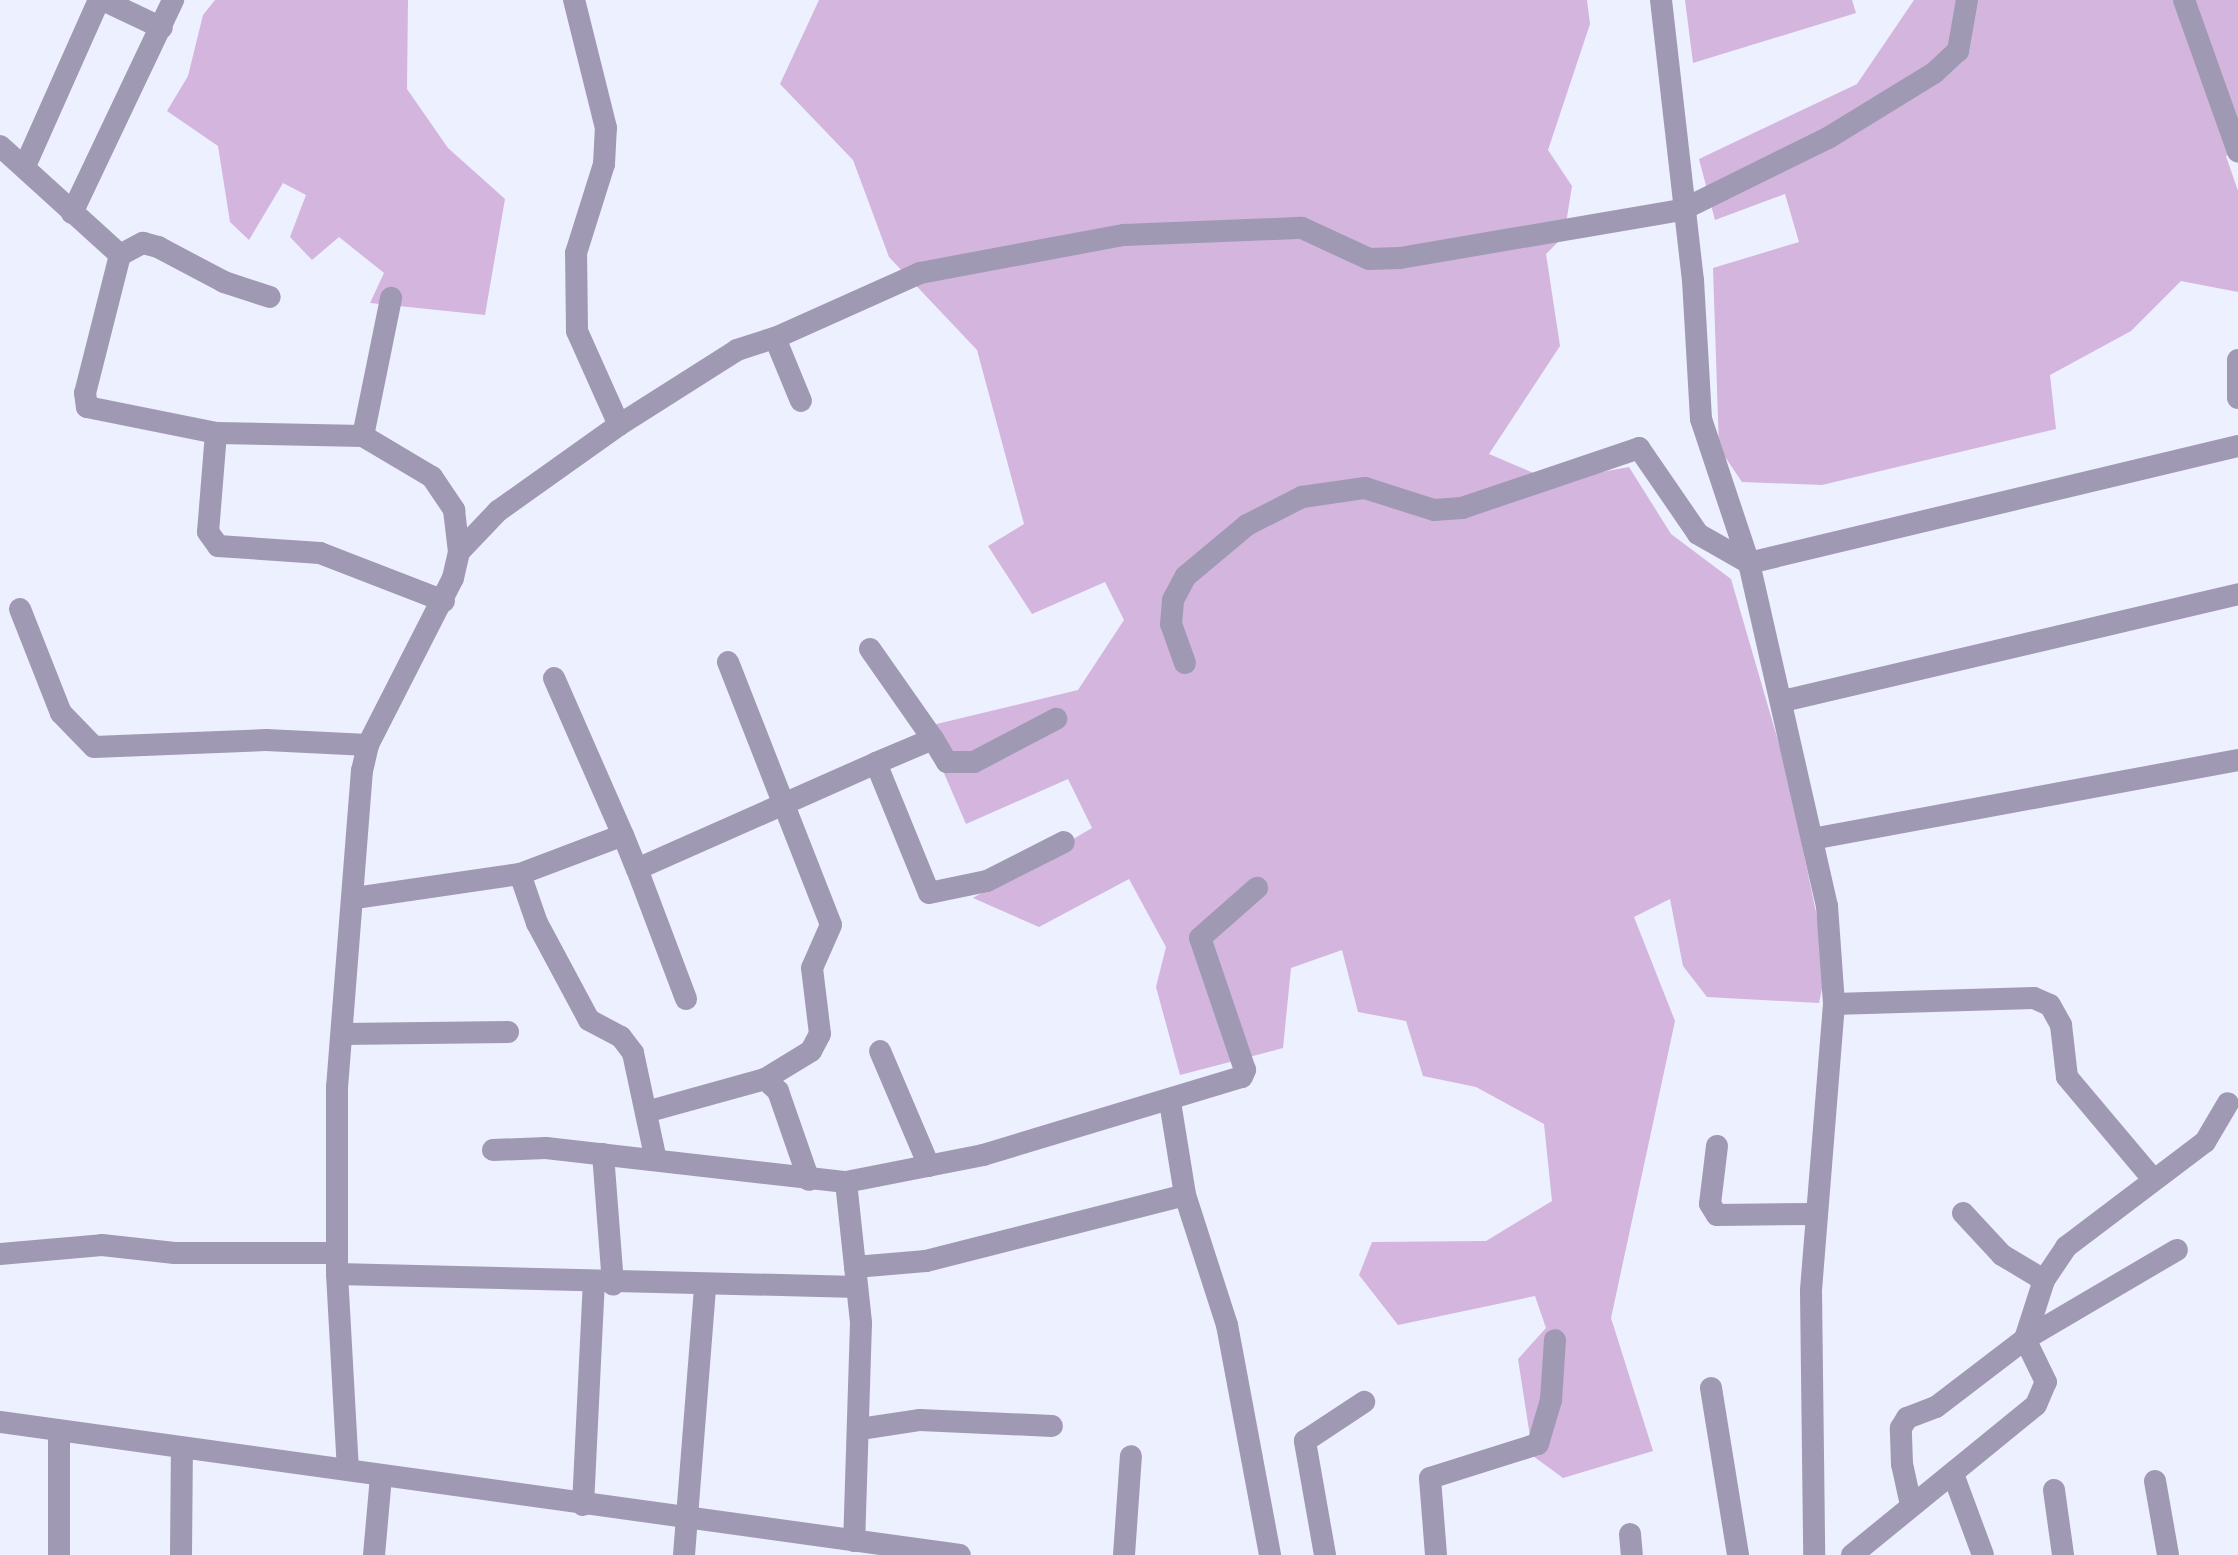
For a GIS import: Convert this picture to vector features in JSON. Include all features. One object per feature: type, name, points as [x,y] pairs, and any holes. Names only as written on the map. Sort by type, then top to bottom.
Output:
[{"type":"street","points":[[24,166],[101,0],[162,28]]},
{"type":"street","points":[[72,213],[173,0]]},
{"type":"street","points":[[574,0],[606,128],[604,164],[576,254],[577,331],[620,426]]},
{"type":"street","points":[[1661,0],[1682,210],[1694,280],[1701,419],[1749,563],[1826,906],[1834,1004],[1816,1214],[1809,1376],[1814,1555]]},
{"type":"street","points":[[348,1470],[337,1263],[342,1034],[368,745],[444,601],[459,552],[498,511],[738,350],[920,273],[1124,235],[1302,228],[1369,259],[1400,258],[1682,210],[1828,138],[1934,74],[1958,51],[1967,0]]},
{"type":"street","points":[[2184,0],[2238,152]]},
{"type":"street","points":[[0,146],[120,255]]},
{"type":"street","points":[[120,255],[142,244],[158,248],[224,282],[270,297]]},
{"type":"street","points":[[120,255],[85,402],[92,410],[216,433],[363,436],[444,490],[459,552]]},
{"type":"street","points":[[363,436],[391,298]]},
{"type":"street","points":[[774,338],[801,401]]},
{"type":"street","points":[[2238,360],[2238,398]]},
{"type":"street","points":[[216,433],[208,532],[218,546],[320,553],[444,601]]},
{"type":"street","points":[[1185,664],[1171,624],[1173,600],[1186,576],[1247,525],[1302,497],[1364,488],[1434,510],[1462,508],[1638,448],[1698,534],[1749,563],[2238,446]]},
{"type":"street","points":[[1783,701],[2238,594]]},
{"type":"street","points":[[20,609],[61,713],[94,748],[266,740],[368,745]]},
{"type":"street","points":[[870,649],[954,766],[974,762],[1056,719]]},
{"type":"street","points":[[646,1112],[765,1079],[811,1051],[820,1034],[812,968],[831,926],[780,804],[728,662]]},
{"type":"street","points":[[554,678],[624,834],[686,999]]},
{"type":"street","points":[[637,869],[933,738]]},
{"type":"street","points":[[1812,839],[2238,760]]},
{"type":"street","points":[[876,763],[928,893],[986,881],[1064,842]]},
{"type":"street","points":[[355,898],[520,874],[624,834]]},
{"type":"street","points":[[520,874],[537,923],[589,1020],[621,1037],[632,1053],[656,1160]]},
{"type":"street","points":[[493,1150],[603,1154],[846,1182],[928,1166],[1170,1102],[1245,1072],[1200,938],[1257,888]]},
{"type":"street","points":[[1834,1004],[2034,998],[2050,1005],[2061,1025],[2067,1077],[2153,1179]]},
{"type":"street","points":[[342,1034],[508,1032]]},
{"type":"street","points":[[880,1051],[928,1166]]},
{"type":"street","points":[[765,1079],[778,1091],[809,1180]]},
{"type":"street","points":[[1170,1102],[1185,1194],[1226,1325],[1270,1555]]},
{"type":"street","points":[[2025,1340],[2044,1280],[2066,1247],[2205,1142],[2228,1103]]},
{"type":"street","points":[[1717,1146],[1710,1204],[1717,1214],[1816,1214]]},
{"type":"street","points":[[583,1505],[603,1284],[603,1154]]},
{"type":"street","points":[[846,1182],[856,1277],[860,1429],[854,1540]]},
{"type":"street","points":[[0,1254],[102,1246],[603,1284],[705,1286],[856,1277],[1185,1194]]},
{"type":"street","points":[[1962,1213],[2002,1255],[2044,1280]]},
{"type":"street","points":[[1912,1505],[1902,1464],[1907,1418],[1936,1408],[2025,1340],[2177,1250]]},
{"type":"street","points":[[684,1555],[705,1286]]},
{"type":"street","points":[[1436,1555],[1430,1478],[1538,1444],[1551,1400],[1555,1340]]},
{"type":"street","points":[[1852,1555],[1953,1474],[2043,1394],[2044,1368],[2025,1340]]},
{"type":"street","points":[[1712,1388],[1738,1555]]},
{"type":"street","points":[[1325,1555],[1305,1441],[1364,1402]]},
{"type":"street","points":[[860,1429],[920,1420],[1052,1426]]},
{"type":"street","points":[[0,1422],[960,1555]]},
{"type":"street","points":[[59,1432],[59,1555]]},
{"type":"street","points":[[180,1555],[182,1448]]},
{"type":"street","points":[[1124,1555],[1130,1456]]},
{"type":"street","points":[[1953,1474],[1982,1555]]},
{"type":"street","points":[[374,1555],[381,1476]]},
{"type":"street","points":[[2155,1481],[2168,1555]]},
{"type":"street","points":[[2054,1490],[2062,1555]]},
{"type":"shaded area","points":[[215,0],[408,0],[407,89],[448,148],[505,199],[485,315],[370,303],[384,273],[339,237],[312,260],[290,237],[306,195],[283,183],[249,240],[230,222],[218,146],[167,111],[188,76],[203,15]]},
{"type":"shaded area","points":[[819,0],[1587,0],[1590,24],[1548,150],[1572,186],[1564,236],[1546,254],[1560,346],[1489,454],[1552,481],[1629,467],[1671,534],[1731,579],[1786,768],[1827,965],[1819,1003],[1707,997],[1683,966],[1670,899],[1634,917],[1675,1021],[1611,1318],[1653,1451],[1563,1478],[1533,1456],[1518,1359],[1546,1328],[1535,1296],[1398,1325],[1359,1275],[1372,1242],[1486,1241],[1552,1201],[1544,1124],[1476,1087],[1423,1076],[1406,1021],[1358,1012],[1342,950],[1291,968],[1283,1048],[1180,1075],[1156,987],[1166,947],[1129,879],[1039,927],[973,898],[1092,828],[1068,779],[966,824],[924,727],[1078,690],[1124,620],[1105,582],[1032,614],[988,546],[1024,524],[977,350],[889,257],[853,160],[780,84]]},
{"type":"shaded area","points":[[1685,0],[1852,0],[1856,13],[1693,63]]},
{"type":"shaded area","points":[[1914,0],[2238,0],[2238,149],[2226,156],[2238,191],[2238,292],[2181,281],[2131,331],[2050,375],[2056,429],[1822,485],[1742,482],[1719,448],[1713,268],[1799,242],[1785,194],[1715,220],[1699,159],[1857,84]]}]
